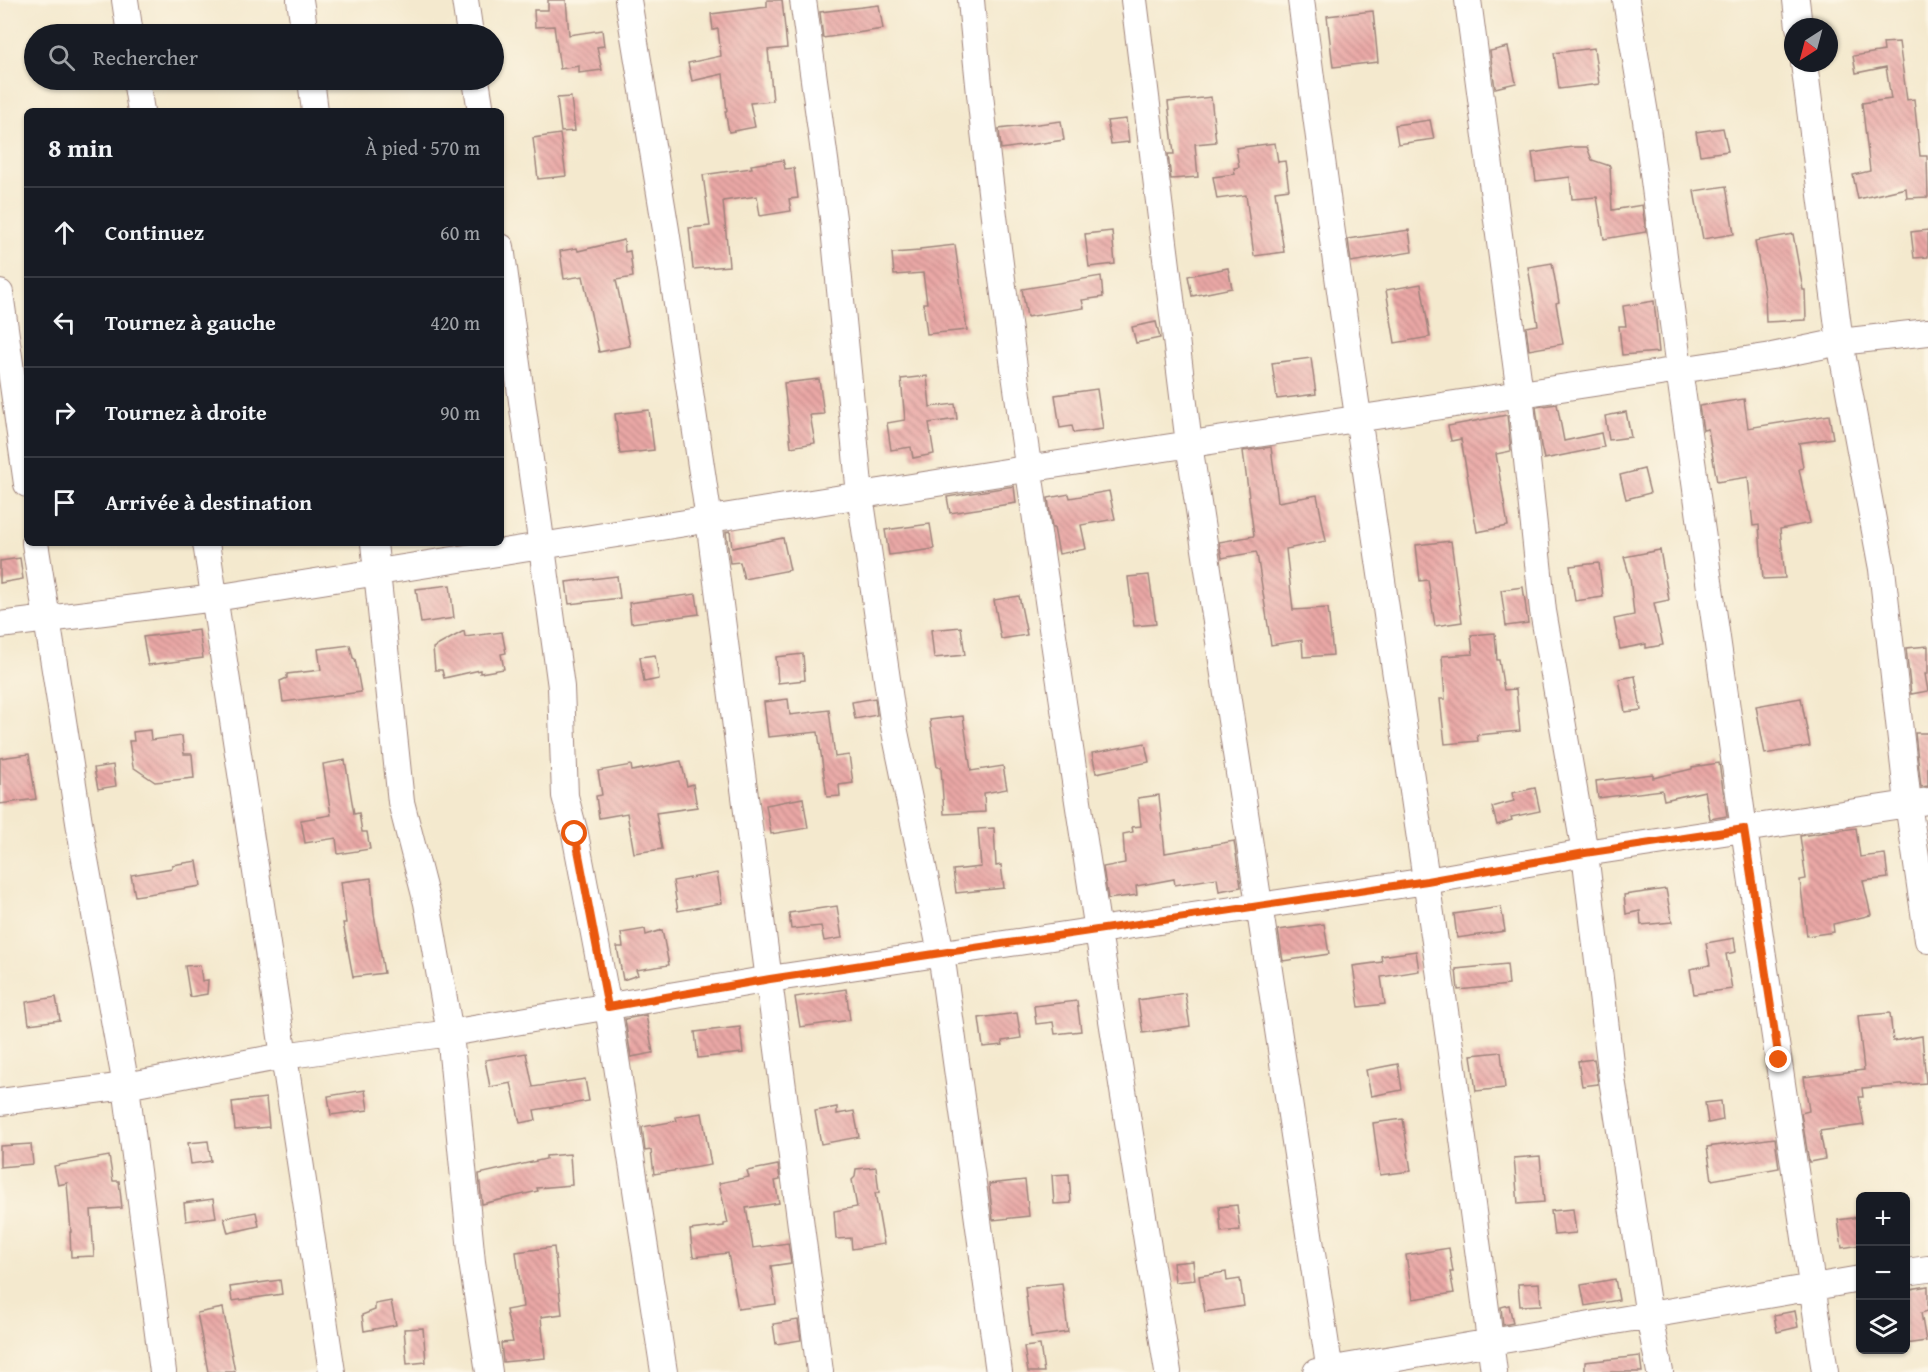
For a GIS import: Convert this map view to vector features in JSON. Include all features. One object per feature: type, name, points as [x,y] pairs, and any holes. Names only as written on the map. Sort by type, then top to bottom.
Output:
[{"type":"street","points":[[125,0],[129,24]]},
{"type":"street","points":[[300,0],[304,24]]},
{"type":"street","points":[[465,0],[469,24]]},
{"type":"street","points":[[628,0],[664,219],[709,520],[820,1372]]},
{"type":"street","points":[[803,0],[833,218],[860,495],[894,727],[941,953],[999,1372]]},
{"type":"street","points":[[971,0],[997,246],[1028,469],[1096,929],[1168,1372]]},
{"type":"street","points":[[1134,0],[1189,444],[1260,906],[1325,1371],[1856,1281]]},
{"type":"street","points":[[1301,0],[1322,164],[1427,881],[1494,1372]]},
{"type":"street","points":[[1468,0],[1520,394],[1544,611],[1585,853],[1612,1080],[1660,1372]]},
{"type":"street","points":[[1626,0],[1646,120],[1678,369],[1744,829],[1826,1372]]},
{"type":"street","points":[[1796,0],[1798,18]]},
{"type":"street","points":[[1805,72],[1840,342],[1882,569],[1918,802],[1928,940]]},
{"type":"street","points":[[138,90],[141,108]]},
{"type":"street","points":[[312,90],[315,108]]},
{"type":"street","points":[[478,90],[481,108]]},
{"type":"street","points":[[504,270],[561,687],[565,796],[575,834],[608,1007],[664,1372]]},
{"type":"street","points":[[0,293],[24,463]]},
{"type":"street","points":[[0,625],[214,598],[860,495],[1772,356],[1840,342],[1928,332]]},
{"type":"street","points":[[35,546],[84,854],[126,1086],[164,1372]]},
{"type":"street","points":[[206,546],[332,1372]]},
{"type":"street","points":[[375,546],[401,802],[426,903],[450,1033],[472,1262],[489,1372]]},
{"type":"street","points":[[0,1102],[126,1086],[283,1056],[450,1033],[770,979],[1427,881],[1585,853],[1918,802]]},
{"type":"street","points":[[1910,1271],[1928,1269]]},
{"type":"building","points":[[548,0],[566,0],[569,35],[602,30],[604,46],[597,47],[602,70],[579,73],[579,66],[560,69],[554,26],[535,27],[534,10],[548,10]]},
{"type":"building","points":[[767,0],[782,0],[787,48],[768,50],[773,101],[750,103],[755,127],[729,132],[725,111],[727,111],[723,74],[692,81],[688,63],[721,56],[718,29],[713,30],[711,14],[767,7]]},
{"type":"building","points":[[879,5],[883,29],[823,38],[820,12]]},
{"type":"building","points":[[1373,11],[1378,62],[1333,67],[1327,16]]},
{"type":"building","points":[[1899,42],[1907,100],[1914,99],[1920,156],[1927,156],[1928,197],[1907,198],[1906,188],[1858,199],[1853,175],[1870,171],[1862,103],[1891,99],[1886,67],[1856,73],[1853,56],[1884,51],[1883,43]]},
{"type":"building","points":[[1508,47],[1516,83],[1495,88],[1490,51]]},
{"type":"building","points":[[1594,48],[1599,84],[1559,89],[1554,53]]},
{"type":"building","points":[[571,97],[575,131],[561,132],[557,98]]},
{"type":"building","points":[[1211,97],[1216,142],[1195,144],[1198,177],[1171,179],[1168,154],[1174,154],[1168,102]]},
{"type":"building","points":[[1126,119],[1129,142],[1111,144],[1107,121]]},
{"type":"building","points":[[1430,120],[1434,139],[1398,144],[1395,125]]},
{"type":"building","points":[[1061,121],[1064,140],[1001,149],[999,129]]},
{"type":"building","points":[[1723,128],[1728,151],[1700,155],[1696,132]]},
{"type":"building","points":[[560,134],[566,176],[538,179],[533,138]]},
{"type":"building","points":[[1275,143],[1278,162],[1285,161],[1289,189],[1275,191],[1284,252],[1254,256],[1246,195],[1217,199],[1213,177],[1235,174],[1234,168],[1239,167],[1236,148]]},
{"type":"building","points":[[1587,147],[1592,160],[1610,166],[1612,210],[1642,205],[1646,232],[1604,239],[1597,197],[1572,199],[1570,177],[1536,181],[1532,153]]},
{"type":"building","points":[[783,160],[785,169],[794,168],[798,198],[789,199],[791,211],[760,216],[757,196],[723,201],[729,266],[693,269],[689,228],[710,226],[703,175],[752,168],[751,165]]},
{"type":"building","points":[[1726,186],[1734,234],[1703,239],[1694,191]]},
{"type":"building","points":[[1409,230],[1412,252],[1351,262],[1348,239]]},
{"type":"building","points":[[1928,230],[1928,257],[1914,258],[1911,232]]},
{"type":"building","points":[[1112,231],[1115,264],[1089,267],[1085,234]]},
{"type":"building","points":[[1793,234],[1803,290],[1805,290],[1806,320],[1766,322],[1765,297],[1755,241]]},
{"type":"building","points":[[624,240],[625,252],[630,251],[633,277],[616,280],[630,346],[599,352],[583,276],[564,279],[560,251],[577,248],[578,251]]},
{"type":"building","points":[[955,245],[967,330],[927,334],[923,303],[927,303],[923,273],[894,275],[892,253]]},
{"type":"building","points":[[1552,263],[1563,344],[1529,350],[1526,327],[1538,325],[1528,267]]},
{"type":"building","points":[[1228,268],[1232,288],[1192,296],[1188,276]]},
{"type":"building","points":[[1101,276],[1103,297],[1082,300],[1084,308],[1027,317],[1022,289]]},
{"type":"building","points":[[1421,284],[1430,337],[1395,343],[1386,290]]},
{"type":"building","points":[[1654,301],[1659,352],[1622,355],[1619,326],[1626,326],[1623,306]]},
{"type":"building","points":[[1156,322],[1160,338],[1136,343],[1132,327]]},
{"type":"building","points":[[1311,358],[1316,394],[1277,399],[1272,363]]},
{"type":"building","points":[[927,376],[930,407],[955,404],[957,419],[929,423],[934,454],[913,458],[911,447],[891,450],[887,423],[905,420],[901,379]]},
{"type":"building","points":[[819,379],[824,414],[810,415],[815,443],[791,447],[784,383]]},
{"type":"building","points":[[1097,389],[1103,429],[1074,433],[1072,426],[1060,428],[1055,395]]},
{"type":"building","points":[[1744,399],[1748,428],[1829,415],[1833,438],[1799,443],[1803,468],[1799,469],[1810,523],[1780,529],[1785,578],[1763,579],[1759,525],[1753,526],[1748,477],[1717,482],[1708,429],[1703,430],[1699,406]]},
{"type":"building","points":[[1557,404],[1564,441],[1601,433],[1604,447],[1544,459],[1536,407]]},
{"type":"building","points":[[649,410],[654,450],[620,454],[615,414]]},
{"type":"building","points":[[1626,412],[1631,437],[1609,440],[1605,416]]},
{"type":"building","points":[[1507,415],[1511,451],[1496,454],[1508,526],[1477,532],[1461,439],[1451,441],[1448,426]]},
{"type":"building","points":[[1271,447],[1278,502],[1317,495],[1326,541],[1286,549],[1293,610],[1328,608],[1333,655],[1303,657],[1302,640],[1271,645],[1256,552],[1222,558],[1219,542],[1254,536],[1243,451]]},
{"type":"building","points":[[1644,469],[1650,493],[1626,499],[1620,475]]},
{"type":"building","points":[[1014,486],[1016,503],[950,513],[947,497]]},
{"type":"building","points":[[1109,491],[1115,519],[1081,525],[1086,549],[1059,554],[1054,528],[1052,528],[1048,498],[1069,494],[1070,498]]},
{"type":"building","points":[[930,524],[934,549],[889,555],[885,530]]},
{"type":"building","points":[[730,531],[732,548],[783,538],[790,570],[744,579],[740,562],[730,563],[726,532]]},
{"type":"building","points":[[1451,541],[1462,622],[1435,626],[1428,580],[1420,581],[1416,545]]},
{"type":"building","points":[[1660,550],[1669,600],[1654,603],[1663,645],[1646,648],[1646,644],[1620,649],[1614,619],[1634,615],[1630,577],[1624,557]]},
{"type":"building","points":[[20,558],[23,579],[0,583],[0,561]]},
{"type":"building","points":[[1599,563],[1603,597],[1575,601],[1570,566]]},
{"type":"building","points":[[1149,575],[1156,624],[1134,626],[1128,577]]},
{"type":"building","points":[[617,576],[620,598],[569,604],[566,582]]},
{"type":"building","points":[[450,585],[454,618],[421,623],[416,589]]},
{"type":"building","points":[[1523,587],[1528,623],[1506,626],[1501,590]]},
{"type":"building","points":[[696,594],[699,614],[631,623],[629,603]]},
{"type":"building","points":[[1019,596],[1027,635],[1001,639],[994,600]]},
{"type":"building","points":[[961,627],[965,655],[934,658],[931,630]]},
{"type":"building","points":[[199,630],[203,658],[148,665],[143,637]]},
{"type":"building","points":[[464,631],[465,637],[502,632],[506,653],[501,654],[504,669],[480,673],[480,670],[444,678],[442,670],[435,670],[433,648]]},
{"type":"building","points":[[1495,633],[1497,660],[1499,660],[1504,690],[1516,689],[1520,731],[1477,735],[1478,741],[1445,744],[1440,699],[1445,699],[1442,656],[1473,654],[1471,635]]},
{"type":"building","points":[[350,645],[361,692],[283,702],[280,681],[287,678],[287,674],[321,670],[318,649]]},
{"type":"building","points":[[1928,646],[1928,674],[1925,674],[1928,691],[1911,694],[1906,648]]},
{"type":"building","points":[[803,654],[805,680],[778,683],[776,657]]},
{"type":"building","points":[[655,655],[659,679],[644,682],[640,657]]},
{"type":"building","points":[[1635,676],[1641,710],[1625,712],[1619,679]]},
{"type":"building","points":[[875,698],[877,715],[855,719],[852,702]]},
{"type":"building","points":[[1801,698],[1810,746],[1765,754],[1756,706]]},
{"type":"building","points":[[788,699],[790,715],[829,710],[835,757],[849,755],[853,783],[839,785],[840,796],[827,797],[818,732],[768,737],[764,702]]},
{"type":"building","points":[[963,716],[971,771],[1003,766],[1007,789],[984,793],[985,812],[944,814],[941,767],[937,767],[930,720]]},
{"type":"building","points":[[150,730],[151,740],[182,736],[184,754],[192,754],[194,778],[155,782],[133,767],[129,741],[134,741],[133,732]]},
{"type":"building","points":[[1915,733],[1928,733],[1928,786],[1921,787]]},
{"type":"building","points":[[1145,743],[1149,762],[1096,773],[1092,753]]},
{"type":"building","points":[[29,754],[36,799],[0,804],[0,758]]},
{"type":"building","points":[[345,760],[354,814],[359,813],[362,832],[367,832],[370,849],[338,854],[336,838],[305,843],[301,820],[331,815],[323,764]]},
{"type":"building","points":[[681,761],[687,786],[693,784],[697,807],[656,813],[662,849],[634,853],[627,813],[599,818],[596,796],[602,795],[598,771],[631,765],[632,771]]},
{"type":"building","points":[[1719,763],[1727,816],[1710,819],[1705,791],[1664,800],[1662,790],[1598,798],[1596,781],[1653,774],[1653,778],[1692,769],[1692,767]]},
{"type":"building","points":[[113,765],[116,786],[98,789],[94,768]]},
{"type":"building","points":[[1535,788],[1540,811],[1511,817],[1512,820],[1497,825],[1492,807],[1514,801],[1512,793]]},
{"type":"building","points":[[1159,795],[1165,853],[1234,841],[1241,887],[1219,891],[1217,878],[1175,885],[1174,879],[1136,886],[1137,895],[1108,899],[1103,867],[1125,863],[1123,834],[1133,832],[1132,827],[1141,826],[1138,798]]},
{"type":"building","points":[[803,798],[808,828],[771,834],[766,805]]},
{"type":"building","points":[[994,828],[996,866],[1001,865],[1004,888],[956,893],[953,870],[981,867],[978,829]]},
{"type":"building","points":[[1856,828],[1860,857],[1885,854],[1888,878],[1863,881],[1871,915],[1833,924],[1834,932],[1807,936],[1800,880],[1806,879],[1800,836]]},
{"type":"building","points":[[197,861],[201,886],[135,896],[131,875]]},
{"type":"building","points":[[717,873],[722,903],[678,911],[673,881]]},
{"type":"building","points":[[371,878],[374,914],[384,973],[353,977],[343,923],[346,923],[341,882]]},
{"type":"building","points":[[1666,889],[1672,922],[1641,925],[1640,911],[1626,914],[1624,895]]},
{"type":"building","points":[[837,906],[842,938],[824,941],[821,926],[791,929],[789,913]]},
{"type":"building","points":[[1501,907],[1505,931],[1457,938],[1454,914]]},
{"type":"building","points":[[1324,924],[1329,954],[1283,961],[1278,930]]},
{"type":"building","points":[[645,929],[646,935],[662,930],[669,965],[636,970],[638,975],[623,980],[617,947],[623,947],[621,933]]},
{"type":"building","points":[[1734,938],[1736,952],[1726,954],[1732,989],[1694,994],[1690,969],[1710,965],[1706,943]]},
{"type":"building","points":[[1416,951],[1419,971],[1381,977],[1385,1004],[1359,1007],[1353,966],[1382,962],[1381,956]]},
{"type":"building","points":[[1507,964],[1509,985],[1458,990],[1456,969]]},
{"type":"building","points":[[200,965],[202,981],[208,980],[207,994],[190,997],[185,966]]},
{"type":"building","points":[[846,989],[850,1020],[800,1027],[795,997]]},
{"type":"building","points":[[1185,993],[1190,1026],[1143,1033],[1138,1000]]},
{"type":"building","points":[[56,997],[60,1020],[29,1024],[26,1002]]},
{"type":"building","points":[[1077,1001],[1081,1031],[1055,1034],[1053,1022],[1036,1024],[1034,1006]]},
{"type":"building","points":[[1017,1013],[1021,1038],[1002,1041],[1003,1045],[983,1047],[979,1018]]},
{"type":"building","points":[[1890,1013],[1893,1041],[1922,1036],[1926,1083],[1862,1088],[1863,1097],[1859,1097],[1864,1125],[1820,1131],[1825,1159],[1809,1162],[1801,1113],[1809,1111],[1804,1077],[1864,1070],[1858,1016]]},
{"type":"building","points":[[646,1015],[653,1053],[631,1057],[625,1019]]},
{"type":"building","points":[[740,1027],[743,1053],[698,1058],[695,1032]]},
{"type":"building","points":[[1501,1052],[1505,1088],[1476,1091],[1471,1055]]},
{"type":"building","points":[[526,1053],[533,1087],[585,1079],[589,1101],[534,1110],[536,1120],[520,1123],[511,1083],[490,1087],[485,1060]]},
{"type":"building","points":[[1594,1059],[1598,1084],[1582,1086],[1578,1061]]},
{"type":"building","points":[[1398,1064],[1402,1090],[1371,1096],[1366,1070]]},
{"type":"building","points":[[365,1090],[368,1110],[331,1115],[328,1096]]},
{"type":"building","points":[[266,1098],[269,1127],[235,1130],[232,1102]]},
{"type":"building","points":[[1721,1101],[1723,1120],[1708,1123],[1705,1103]]},
{"type":"building","points":[[837,1107],[837,1114],[854,1111],[859,1137],[821,1144],[815,1111]]},
{"type":"building","points":[[702,1113],[711,1165],[654,1174],[651,1150],[645,1151],[642,1127],[677,1121],[676,1117]]},
{"type":"building","points":[[1403,1119],[1411,1171],[1380,1175],[1373,1123]]},
{"type":"building","points":[[1775,1138],[1779,1168],[1712,1180],[1707,1147]]},
{"type":"building","points":[[208,1141],[211,1161],[191,1164],[188,1143]]},
{"type":"building","points":[[31,1144],[33,1164],[0,1167],[0,1146]]},
{"type":"building","points":[[570,1154],[572,1185],[537,1188],[538,1191],[482,1204],[479,1174],[546,1159],[546,1156]]},
{"type":"building","points":[[109,1156],[113,1181],[119,1181],[122,1208],[91,1210],[94,1256],[71,1257],[67,1183],[58,1185],[54,1166]]},
{"type":"building","points":[[1540,1156],[1544,1202],[1518,1204],[1514,1158]]},
{"type":"building","points":[[778,1165],[780,1180],[775,1181],[779,1203],[746,1208],[753,1248],[788,1243],[791,1263],[771,1266],[776,1304],[738,1309],[728,1253],[693,1257],[690,1230],[724,1226],[728,1223],[719,1183],[749,1177],[747,1171]]},
{"type":"building","points":[[876,1167],[879,1193],[875,1193],[884,1244],[852,1249],[851,1238],[836,1239],[834,1211],[857,1207],[852,1180],[856,1169]]},
{"type":"building","points":[[1069,1174],[1071,1203],[1054,1204],[1052,1175]]},
{"type":"building","points":[[1025,1180],[1029,1216],[993,1220],[989,1184]]},
{"type":"building","points":[[213,1199],[216,1217],[186,1221],[184,1203]]},
{"type":"building","points":[[1237,1205],[1240,1230],[1221,1232],[1219,1207]]},
{"type":"building","points":[[1573,1209],[1576,1233],[1554,1235],[1551,1211]]},
{"type":"building","points":[[256,1212],[259,1226],[228,1233],[224,1218]]},
{"type":"building","points":[[1856,1218],[1856,1246],[1842,1248],[1838,1220]]},
{"type":"building","points":[[554,1247],[562,1314],[541,1317],[545,1358],[503,1362],[501,1343],[513,1342],[506,1310],[523,1307],[516,1252]]},
{"type":"building","points":[[1449,1248],[1454,1293],[1413,1299],[1406,1255]]},
{"type":"building","points":[[1193,1261],[1195,1280],[1175,1282],[1173,1263]]},
{"type":"building","points":[[1226,1272],[1227,1281],[1240,1279],[1244,1306],[1205,1312],[1199,1276]]},
{"type":"building","points":[[1615,1279],[1619,1300],[1585,1306],[1581,1285]]},
{"type":"building","points":[[280,1280],[282,1294],[232,1301],[230,1287]]},
{"type":"building","points":[[1062,1283],[1068,1332],[1031,1337],[1025,1287]]},
{"type":"building","points":[[1539,1283],[1541,1305],[1520,1306],[1518,1284]]},
{"type":"building","points":[[1928,1286],[1928,1311],[1921,1313],[1926,1341],[1910,1343],[1910,1289]]},
{"type":"building","points":[[391,1301],[396,1325],[364,1331],[362,1315],[375,1310],[375,1304]]},
{"type":"building","points":[[1509,1305],[1513,1323],[1503,1325],[1501,1307]]},
{"type":"building","points":[[223,1308],[235,1372],[208,1372],[197,1313]]},
{"type":"building","points":[[1795,1311],[1798,1327],[1777,1332],[1774,1315]]},
{"type":"building","points":[[798,1320],[801,1340],[776,1344],[773,1324]]},
{"type":"building","points":[[423,1328],[426,1362],[407,1364],[404,1329]]},
{"type":"building","points":[[1040,1345],[1044,1372],[1028,1372],[1024,1347]]},
{"type":"building","points":[[1640,1356],[1642,1372],[1585,1372],[1585,1362]]},
{"type":"route","points":[[575,834],[608,1007],[770,979],[1493,871],[1585,853],[1744,829],[1779,1060]]}]
